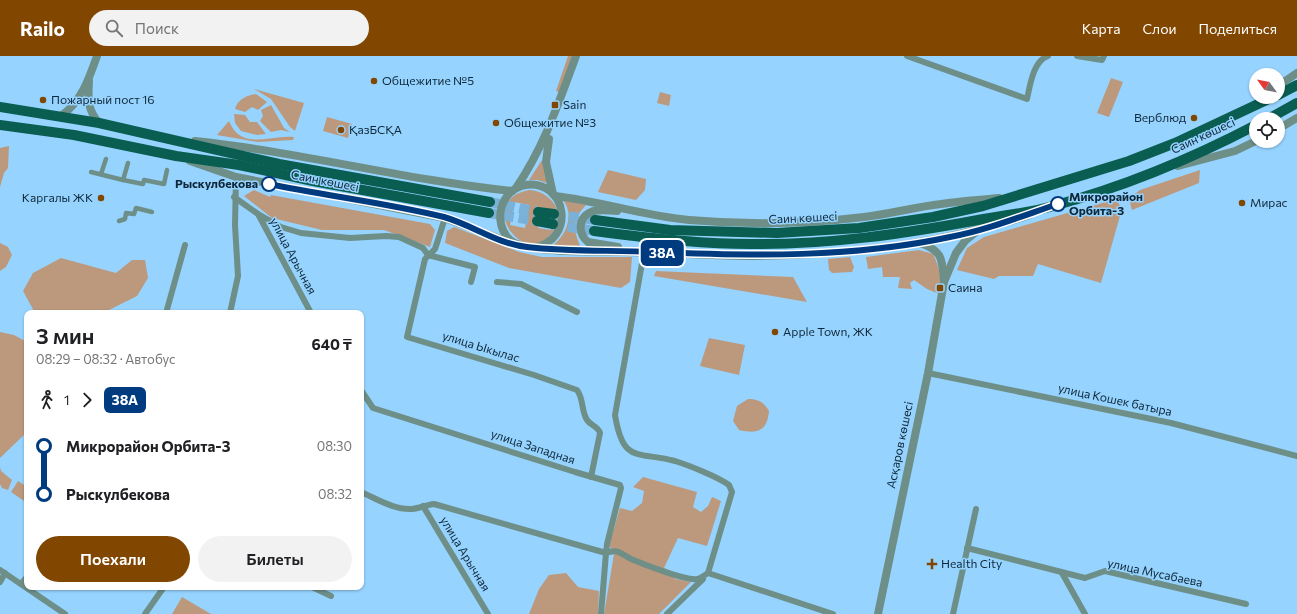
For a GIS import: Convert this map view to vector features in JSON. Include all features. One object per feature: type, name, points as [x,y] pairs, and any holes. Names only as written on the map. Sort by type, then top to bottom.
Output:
[{"type":"main road","points":[[1285,91],[1297,85]]},
{"type":"main road","points":[[1281,112],[1297,103]]},
{"type":"main road","name":"Саин көшесі","points":[[595,220],[670,230],[726,233],[809,232],[859,228],[934,217],[983,206],[1009,196],[1045,188],[1129,161],[1175,143],[1259,104]]},
{"type":"main road","name":"Саин көшесі","points":[[0,107],[78,119],[166,138]]},
{"type":"main road","name":"Саин көшесі","points":[[0,125],[74,135],[176,156]]},
{"type":"main road","name":"Саин көшесі","points":[[594,231],[668,240],[750,244],[821,242],[881,236],[1051,206],[1162,170],[1249,128]]},
{"type":"main road","points":[[166,138],[279,164],[490,202]]},
{"type":"main road","points":[[176,156],[239,165],[313,181],[489,213]]},
{"type":"main road","points":[[538,216],[554,219]]},
{"type":"street","points":[[61,116],[75,104],[90,76],[97,56]]},
{"type":"street","points":[[576,56],[552,122],[535,159],[514,190],[503,203],[500,210],[500,224],[508,238],[522,247],[569,251],[752,256],[817,254],[919,243],[951,237],[1025,217],[1051,206]]},
{"type":"street","points":[[907,56],[1027,99],[1031,80],[1038,65],[1048,56]]},
{"type":"street","points":[[1076,56],[1102,60],[1104,56]]},
{"type":"street","points":[[1285,81],[1297,73]]},
{"type":"street","points":[[90,76],[87,100],[89,109],[99,123]]},
{"type":"street","name":"Саин көшесі","points":[[1229,119],[1252,104]]},
{"type":"street","points":[[1285,125],[1297,118]]},
{"type":"street","points":[[533,248],[550,241],[558,233],[561,226],[562,210],[554,195],[546,162],[552,122]]},
{"type":"street","name":"Саин көшесі","points":[[166,138],[263,150],[462,187],[514,190]]},
{"type":"street","name":"Саин көшесі","points":[[1162,170],[1236,151],[1249,144]]},
{"type":"street","name":"Саин көшесі","points":[[176,156],[236,177],[445,218],[522,247]]},
{"type":"street","points":[[101,174],[106,159]]},
{"type":"street","points":[[122,180],[128,163]]},
{"type":"street","points":[[91,172],[143,184],[144,180],[164,184],[167,170]]},
{"type":"street","points":[[231,310],[238,276],[234,197],[236,177]]},
{"type":"street","points":[[514,190],[526,185],[537,185],[554,195],[688,220],[783,223],[864,217],[940,204],[1009,196]]},
{"type":"street","name":"улица Арычная","points":[[234,197],[258,214],[309,310]]},
{"type":"street","points":[[119,221],[125,219],[126,213],[134,214],[136,208],[152,212]]},
{"type":"street","points":[[640,212],[594,211],[584,217],[580,227],[581,233],[588,242],[644,252]]},
{"type":"street","points":[[258,214],[281,227],[296,232],[350,238],[386,236],[399,238],[423,248],[428,254],[475,267],[471,282]]},
{"type":"street","name":"улица Ыкылас","points":[[445,218],[435,249],[428,254],[425,259],[407,337],[538,376],[577,390],[580,395],[587,420],[598,428],[600,433],[591,477]]},
{"type":"street","points":[[944,282],[956,253],[965,241],[981,228]]},
{"type":"street","points":[[919,243],[931,247],[939,254],[944,282]]},
{"type":"street","points":[[167,310],[185,245]]},
{"type":"street","points":[[644,252],[615,415],[618,436],[627,448],[638,456],[676,461],[729,485],[732,492],[708,573],[667,614]]},
{"type":"street","points":[[497,282],[521,284],[576,312]]},
{"type":"street","name":"Асқаров көшесі","points":[[878,614],[928,373],[944,282]]},
{"type":"street","name":"улица Кошек батыра","points":[[928,373],[1171,423],[1297,456]]},
{"type":"street","name":"улица Западная","points":[[364,394],[373,408],[620,485],[621,488],[606,553]]},
{"type":"street","points":[[364,493],[398,508],[415,509],[434,504],[606,553],[613,550],[619,551],[631,559],[690,579],[698,579],[708,573],[833,614]]},
{"type":"street","name":"улица Арычная","points":[[423,506],[488,614]]},
{"type":"street","points":[[953,614],[976,509]]},
{"type":"street","name":"улица Мусабаева","points":[[967,548],[1085,578],[1105,571],[1246,604]]},
{"type":"street","points":[[601,614],[606,553]]},
{"type":"street","points":[[0,582],[3,572],[24,587]]},
{"type":"street","points":[[1062,573],[1085,614]]},
{"type":"street","points":[[20,584],[24,581]]},
{"type":"street","points":[[29,590],[65,614]]},
{"type":"street","points":[[145,614],[162,590]]},
{"type":"street","points":[[318,590],[331,596]]},
{"type":"shaded area","points":[[568,56],[572,56],[559,92],[556,91]]},
{"type":"shaded area","points":[[1111,78],[1123,82],[1109,117],[1097,113]]},
{"type":"shaded area","points":[[254,89],[304,103],[295,131],[290,127],[271,99]]},
{"type":"shaded area","points":[[660,92],[671,95],[669,106],[657,103]]},
{"type":"shaded area","points":[[256,94],[267,102],[258,110],[252,107],[245,112],[235,109],[243,98]]},
{"type":"shaded area","points":[[271,105],[284,128],[290,132],[281,130],[271,132],[260,121],[263,116],[261,110]]},
{"type":"shaded area","points":[[234,114],[245,115],[250,122],[257,122],[266,134],[257,135],[241,131],[235,123]]},
{"type":"shaded area","points":[[327,117],[352,124],[348,138],[323,131]]},
{"type":"shaded area","points":[[229,121],[241,136],[249,139],[257,140],[294,137],[293,140],[258,142],[217,135]]},
{"type":"shaded area","points":[[9,146],[8,168],[4,173],[0,187],[0,148]]},
{"type":"shaded area","points":[[542,160],[547,183],[537,180],[529,180]]},
{"type":"shaded area","points":[[608,170],[646,179],[645,190],[636,200],[598,192]]},
{"type":"shaded area","points":[[1200,170],[1199,183],[1132,210],[1130,203],[1132,196],[1140,190]]},
{"type":"shaded area","points":[[254,190],[270,197],[271,195],[430,224],[435,230],[430,247],[384,230],[322,230],[272,218],[244,196]]},
{"type":"shaded area","points":[[529,190],[537,191],[549,198],[554,203],[558,216],[557,224],[553,231],[542,242],[530,244],[519,239],[510,230],[505,219],[505,207],[513,197]],"holes":[[[514,202],[529,205],[525,228],[510,225]],[[542,208],[555,210],[551,230],[538,228]]]},
{"type":"shaded area","points":[[562,199],[586,205],[578,216],[575,225],[576,235],[581,248],[553,245],[562,236],[568,224],[568,211]]},
{"type":"shaded area","points":[[1116,199],[1122,209],[1101,283],[1038,264],[1033,276],[999,276],[994,279],[957,270],[967,248],[984,237]]},
{"type":"shaded area","points":[[454,227],[519,252],[542,257],[632,257],[630,282],[621,288],[509,268],[445,243],[447,231]]},
{"type":"shaded area","points":[[0,243],[8,247],[12,255],[6,267],[0,271]]},
{"type":"shaded area","points":[[919,250],[933,254],[940,274],[939,294],[927,289],[914,280],[910,283],[912,289],[898,288],[900,277],[883,277],[882,267],[868,269],[866,257]]},
{"type":"shaded area","points":[[850,257],[854,267],[852,272],[832,273],[829,270],[828,259]]},
{"type":"shaded area","points":[[61,258],[116,273],[132,260],[145,260],[148,278],[137,296],[109,310],[33,310],[23,291],[33,273]]},
{"type":"shaded area","points":[[656,271],[793,277],[807,302],[654,276]]},
{"type":"shaded area","points":[[0,332],[14,335],[24,340],[24,435],[0,458]]},
{"type":"shaded area","points":[[709,338],[745,345],[739,375],[700,366]]},
{"type":"shaded area","points":[[748,399],[760,402],[765,405],[769,411],[766,423],[760,430],[751,432],[739,430],[733,421],[737,406]]},
{"type":"shaded area","points":[[0,467],[1,471],[12,480],[8,490],[2,488],[0,484]]},
{"type":"shaded area","points":[[643,477],[697,492],[693,507],[701,512],[708,506],[712,497],[721,501],[707,546],[678,538],[664,568],[675,573],[675,579],[691,582],[659,614],[604,614],[614,554],[609,545],[620,508],[632,511],[642,503],[644,491],[633,487]]},
{"type":"shaded area","points":[[18,481],[24,485],[24,501],[11,492]]},
{"type":"shaded area","points":[[566,573],[578,587],[599,591],[598,614],[529,614],[539,589],[549,575]]},
{"type":"shaded area","points":[[182,597],[211,614],[172,614]]},
{"type":"tunnel","points":[[490,202],[538,212]]},
{"type":"tunnel","points":[[489,213],[537,221]]},
{"type":"tunnel","points":[[554,214],[595,220]]},
{"type":"tunnel","points":[[553,224],[594,231]]},
{"type":"bus line","name":"38А","points":[[269,184],[445,218],[470,226],[498,239],[528,248],[569,251],[650,252],[752,256],[817,254],[919,243],[951,237],[1025,217],[1058,204]]},
{"type":"place","name":"Общежитие №5","points":[[374,81]]},
{"type":"place","name":"Пожарный пост 16","points":[[43,100]]},
{"type":"place","name":"Sain","points":[[555,105]]},
{"type":"place","name":"Верблюд","points":[[1194,118]]},
{"type":"place","name":"Общежитие №3","points":[[496,123]]},
{"type":"place","name":"ҚазБСҚА","points":[[341,130]]},
{"type":"place","name":"Рыскулбекова","points":[[269,184]]},
{"type":"place","name":"Каргалы ЖК","points":[[101,198]]},
{"type":"place","name":"Мирас","points":[[1242,203]]},
{"type":"place","name":"Микрорайон Орбита-3","points":[[1058,204]]},
{"type":"place","name":"Саина","points":[[940,288]]},
{"type":"place","name":"Apple Town, ЖК","points":[[775,332]]},
{"type":"place","name":"Health City","points":[[932,564]]}]
